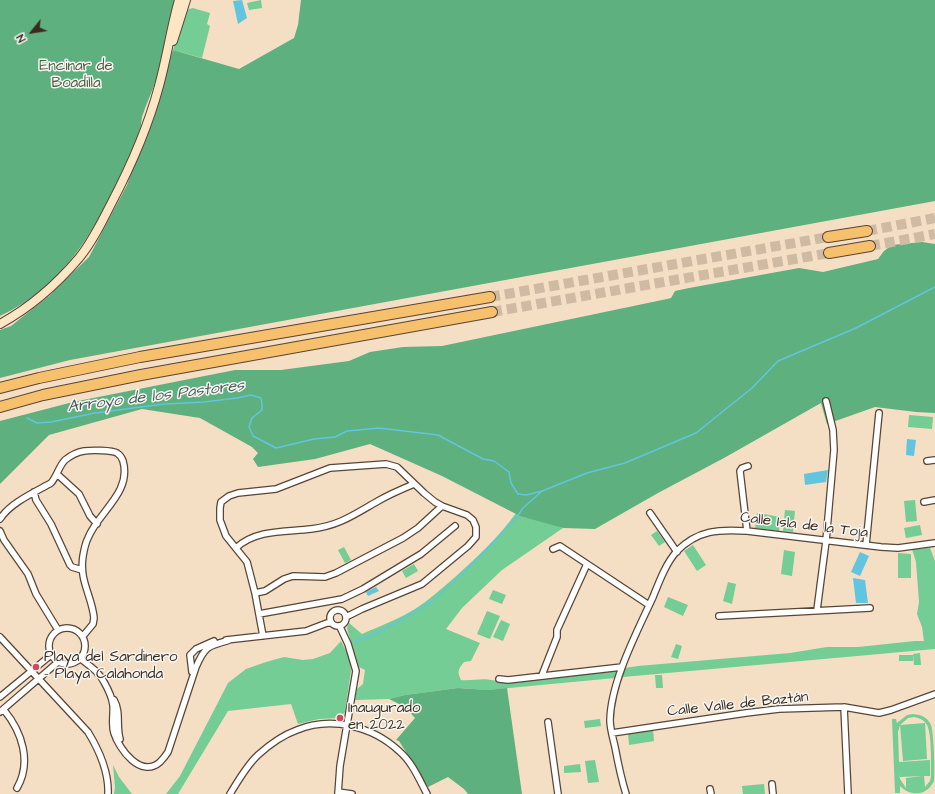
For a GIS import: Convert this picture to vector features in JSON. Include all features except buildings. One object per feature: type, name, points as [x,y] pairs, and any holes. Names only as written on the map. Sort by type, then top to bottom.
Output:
[{"type":"highway","points":[[828,238],[867,231]]},
{"type":"highway","points":[[830,253],[870,246]]},
{"type":"highway","points":[[0,388],[39,378],[140,357],[490,297]]},
{"type":"highway","points":[[0,407],[43,395],[142,375],[492,312]]},
{"type":"street","points":[[0,324],[27,307],[44,293],[79,258],[93,238],[119,189],[141,142],[156,97],[179,0]]},
{"type":"street","points":[[164,64],[179,26],[186,0]]},
{"type":"street","points":[[817,610],[826,541],[834,450],[832,430],[826,401]]},
{"type":"street","points":[[866,545],[879,413]]},
{"type":"street","points":[[0,519],[4,513],[34,492],[51,483],[67,459],[83,451],[110,452],[117,453],[120,456],[123,466],[124,481],[118,494],[88,538],[83,557],[82,570],[84,586],[94,618],[93,624],[82,636]]},
{"type":"street","points":[[927,461],[935,460]]},
{"type":"street","points":[[263,636],[248,562],[226,536],[220,520],[221,502],[229,496],[238,493],[276,489],[330,468],[386,464],[397,468],[435,502],[467,515],[473,520],[476,527],[476,538],[422,584],[346,617]]},
{"type":"street","points":[[747,531],[740,471],[742,468],[748,466]]},
{"type":"street","points":[[57,474],[79,494],[90,516],[97,524]]},
{"type":"street","points":[[236,548],[242,542],[268,533],[285,530],[312,529],[332,525],[350,518],[388,496],[414,484]]},
{"type":"street","points":[[34,492],[36,500],[51,524],[70,565],[82,570]]},
{"type":"street","points":[[924,502],[935,500]]},
{"type":"street","points":[[255,593],[265,591],[284,579],[293,576],[325,578],[336,573],[403,538],[418,528],[442,506]]},
{"type":"street","points":[[650,513],[677,552]]},
{"type":"street","points":[[259,614],[342,599],[363,589],[406,564],[421,554],[455,526]]},
{"type":"street","name":"Calle Isla de la Toja","points":[[626,794],[610,720],[622,667],[666,570],[677,552],[689,542],[708,532],[725,530],[747,531],[898,548],[935,543]]},
{"type":"street","points":[[0,531],[4,540],[28,574],[36,594],[58,630]]},
{"type":"street","points":[[554,548],[560,546],[649,605]]},
{"type":"street","points":[[542,675],[557,637],[557,630],[587,564]]},
{"type":"street","points":[[719,616],[870,608]]},
{"type":"street","points":[[192,678],[190,655],[196,649],[214,641],[306,631],[327,623],[335,627],[340,627],[345,623],[346,617],[344,612],[334,610],[330,614],[329,619],[331,624]]},
{"type":"street","points":[[340,627],[348,644],[356,671],[340,766],[338,793],[352,794]]},
{"type":"street","points":[[71,628],[78,631],[82,636],[85,641],[86,648],[81,659],[76,663],[64,664],[58,662],[51,655],[49,641],[58,630],[71,628]]},
{"type":"street","points":[[0,637],[31,672],[84,726],[94,741],[100,756],[107,777],[108,794]]},
{"type":"street","points":[[81,659],[99,674],[108,690],[113,704],[112,722],[114,733],[125,753],[133,761],[142,766],[152,766],[160,762],[168,752],[192,678],[205,649],[214,644],[230,640]]},
{"type":"street","points":[[0,698],[51,655]]},
{"type":"street","points":[[17,788],[22,779],[25,755],[16,727],[2,711],[58,662]]},
{"type":"street","points":[[499,679],[508,680],[622,667]]},
{"type":"street","name":"Calle Valle de Baztán","points":[[612,733],[746,713],[779,710],[844,707],[879,713],[935,694]]},
{"type":"street","points":[[844,707],[848,794]]},
{"type":"street","points":[[548,722],[558,794]]},
{"type":"street","points":[[230,794],[258,755],[282,737],[297,729],[328,724],[347,725],[379,736],[399,751],[414,770],[427,794]]},
{"type":"street","points":[[772,784],[772,794]]},
{"type":"green space","name":"Encinar de Boadilla","points":[[0,0],[176,0],[156,80],[142,117],[139,135],[114,190],[90,234],[76,254],[42,289],[22,304],[0,316]]},
{"type":"green space","points":[[261,0],[262,8],[249,10],[247,3]]},
{"type":"green space","points":[[301,0],[935,0],[935,201],[70,360],[0,378],[0,330],[11,326],[49,296],[89,257],[127,185],[173,50],[239,69],[294,38],[298,25]]},
{"type":"green space","points":[[193,8],[210,13],[207,24],[210,26],[202,58],[173,50],[183,16],[189,9]]},
{"type":"green space","points":[[922,242],[935,244],[935,413],[875,407],[827,424],[821,403],[595,529],[563,528],[520,516],[442,476],[370,444],[315,459],[258,467],[253,459],[258,453],[252,447],[200,418],[142,409],[49,435],[0,484],[0,421],[73,402],[235,370],[281,370],[349,361],[370,352],[403,347],[442,346],[667,299],[671,298],[675,291],[689,288],[799,268],[823,272],[878,259],[884,251],[892,245]]},
{"type":"green space","points":[[909,415],[933,417],[932,429],[908,427]]},
{"type":"green space","points":[[915,500],[917,521],[906,522],[904,501]]},
{"type":"green space","points":[[785,510],[795,511],[793,532],[783,531]]},
{"type":"green space","points":[[516,513],[563,528],[502,570],[462,608],[446,629],[480,643],[471,661],[464,662],[459,669],[461,680],[488,679],[507,682],[618,669],[615,678],[488,690],[458,688],[405,695],[389,699],[355,700],[357,689],[363,684],[365,670],[359,667],[347,628],[349,623],[362,634],[415,609],[440,590],[479,555],[502,531]]},
{"type":"green space","points":[[757,513],[781,517],[779,531],[755,528]]},
{"type":"green space","points":[[920,525],[922,535],[906,538],[904,528]]},
{"type":"green space","points":[[657,531],[665,542],[659,546],[651,535]]},
{"type":"green space","points":[[693,545],[706,565],[697,571],[684,551]]},
{"type":"green space","points":[[344,547],[351,560],[345,563],[338,550]]},
{"type":"green space","points":[[930,548],[935,561],[935,649],[623,677],[625,668],[638,666],[790,653],[827,647],[858,647],[924,641],[922,627],[917,614],[919,602],[916,562],[912,549]]},
{"type":"green space","points":[[784,550],[795,552],[792,576],[781,574]]},
{"type":"green space","points":[[898,553],[911,554],[911,578],[898,578]]},
{"type":"green space","points":[[414,564],[418,571],[406,578],[402,571]]},
{"type":"green space","points":[[728,582],[736,584],[732,604],[723,601]]},
{"type":"green space","points":[[493,590],[506,595],[502,604],[489,599]]},
{"type":"green space","points":[[668,597],[688,605],[683,616],[664,607]]},
{"type":"green space","points":[[487,611],[500,616],[490,639],[477,634]]},
{"type":"green space","points":[[501,620],[510,624],[503,641],[493,637]]},
{"type":"green space","points":[[341,641],[349,657],[351,671],[345,712],[339,718],[319,719],[298,724],[291,704],[228,711],[178,794],[166,794],[180,776],[228,683],[246,669],[266,662],[284,657],[303,660],[313,659],[330,653]]},
{"type":"green space","points":[[676,644],[682,646],[678,659],[671,657]]},
{"type":"green space","points":[[920,653],[921,665],[914,665],[913,654]]},
{"type":"green space","points":[[899,655],[913,655],[913,661],[899,661]]},
{"type":"green space","points":[[655,675],[662,675],[663,688],[656,688]]},
{"type":"green space","points":[[458,688],[488,690],[507,688],[522,794],[468,794],[464,789],[448,777],[428,787],[399,741],[396,740],[415,718],[405,707],[389,699],[405,695]]},
{"type":"green space","points":[[913,714],[924,717],[928,720],[932,730],[934,781],[928,789],[920,793],[909,792],[900,786],[900,793],[895,793],[892,719],[896,719],[897,723],[907,715]],"holes":[[[914,717],[922,720],[926,723],[929,730],[931,776],[930,781],[925,787],[924,776],[930,776],[930,760],[899,762],[898,732],[900,725],[908,718]],[[899,772],[900,777],[923,776],[906,778],[906,788],[900,779]]]},
{"type":"green space","points":[[600,719],[601,726],[585,728],[584,721]]},
{"type":"green space","points":[[925,723],[927,759],[903,761],[900,725]]},
{"type":"green space","points":[[653,729],[654,741],[629,745],[628,733]]},
{"type":"green space","points":[[595,760],[599,782],[588,783],[585,761]]},
{"type":"green space","points":[[580,764],[581,772],[564,773],[564,766]]},
{"type":"green space","points":[[113,765],[119,777],[132,794],[114,794],[115,787]]},
{"type":"green space","points":[[764,784],[765,794],[743,794],[742,786]]},
{"type":"water","points":[[242,0],[247,18],[238,24],[233,1]]},
{"type":"water","points":[[907,439],[916,440],[914,456],[906,455]]},
{"type":"water","points":[[828,470],[826,482],[805,485],[804,474]]},
{"type":"water","points":[[860,552],[869,556],[860,576],[851,572]]},
{"type":"water","points":[[853,578],[865,580],[868,603],[856,603]]},
{"type":"water","points":[[376,587],[379,591],[368,596],[366,592]]},
{"type":"waterway","name":"Arroyo de los Pastores","points":[[27,418],[37,423],[51,422],[95,413],[164,404],[204,402],[251,395],[261,398],[262,404],[262,410],[252,418],[249,427],[253,436],[276,448],[314,439],[335,437],[347,431],[379,428],[438,435],[483,459],[494,461],[509,472],[511,483],[518,494],[526,495],[542,491],[587,473],[625,463],[696,433],[752,388],[778,361],[856,328],[935,287]]},
{"type":"waterway","name":"Arroyo de los Pastores","points":[[355,641],[371,636],[431,602],[473,564],[517,517],[523,508],[541,492]]},
{"type":"tunnel","points":[[867,231],[935,218]]},
{"type":"tunnel","points":[[870,246],[935,234]]},
{"type":"tunnel","points":[[490,297],[828,237]]},
{"type":"tunnel","points":[[492,312],[829,253]]},
{"type":"place","name":"Playa del Sardinero - Playa Calahonda","points":[[36,667]]},
{"type":"place","name":"Inaugurado en 2022","points":[[340,718]]}]
